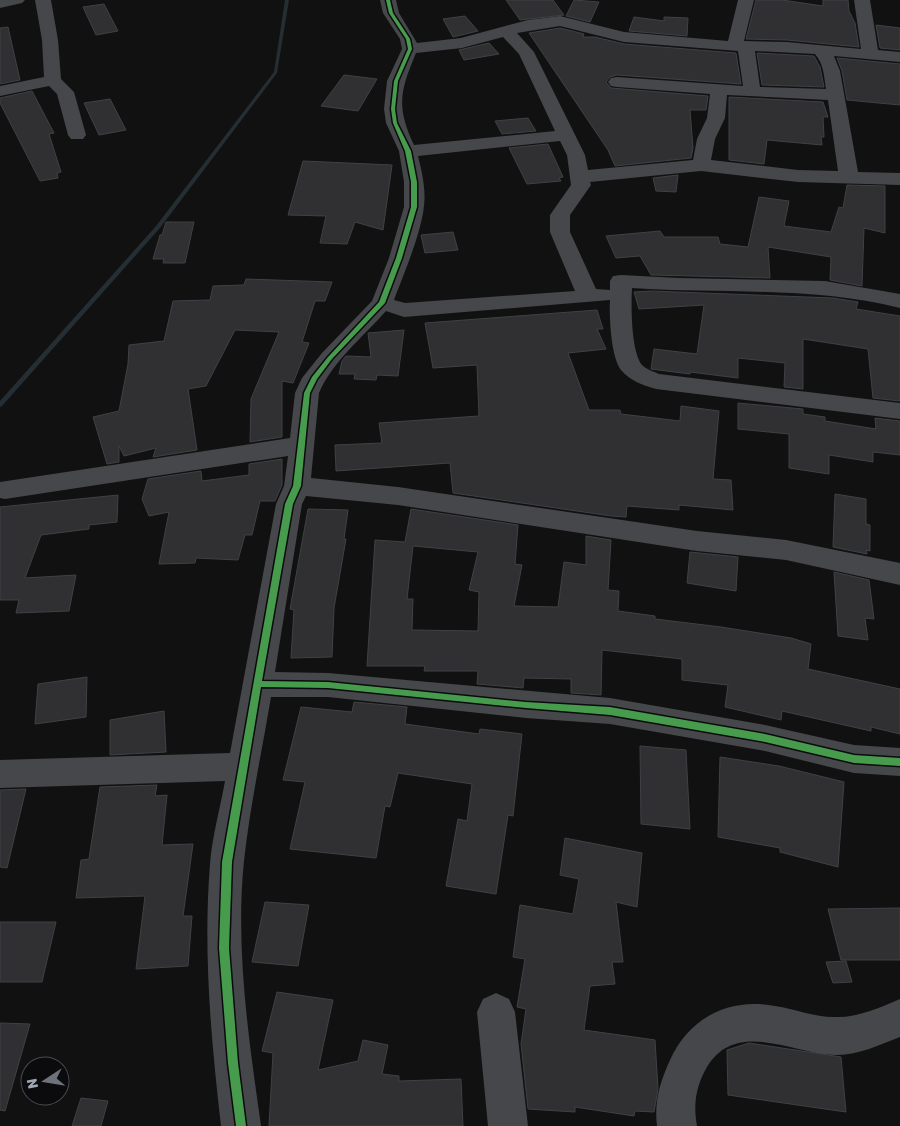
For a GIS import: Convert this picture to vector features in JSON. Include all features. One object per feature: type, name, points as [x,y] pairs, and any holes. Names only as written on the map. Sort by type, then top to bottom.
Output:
[{"type":"street","points":[[0,4],[17,0]]},
{"type":"street","points":[[44,0],[53,80],[65,92],[77,135]]},
{"type":"street","points":[[241,1126],[233,1063],[224,948],[227,862],[289,504],[297,486],[307,394],[314,378],[382,303],[399,258],[414,207],[414,182],[408,151],[395,123],[393,109],[396,81],[410,49],[408,39],[391,13],[388,0]]},
{"type":"street","points":[[746,0],[738,38],[752,92]]},
{"type":"street","points":[[862,0],[870,53]]},
{"type":"street","points":[[410,49],[462,43],[506,31],[560,21],[624,37],[739,47],[870,53],[900,57]]},
{"type":"street","points":[[506,31],[526,52],[576,154],[581,186],[560,215],[560,232],[588,295]]},
{"type":"street","points":[[820,50],[828,59],[832,71],[849,178]]},
{"type":"street","points":[[0,92],[53,80]]},
{"type":"street","points":[[617,82],[718,90],[836,96]]},
{"type":"street","points":[[701,165],[706,139],[716,118],[718,90]]},
{"type":"street","points":[[408,151],[566,135]]},
{"type":"street","points":[[579,177],[701,165],[798,176],[900,179]]},
{"type":"street","points":[[900,301],[859,290],[834,288],[696,286],[621,280],[620,324],[630,366],[640,375],[656,381],[900,411]]},
{"type":"street","points":[[382,303],[404,310],[621,294]]},
{"type":"street","points":[[5,490],[301,445]]},
{"type":"street","points":[[297,486],[398,496],[697,541],[786,550],[900,574]]},
{"type":"street","points":[[258,684],[328,685],[526,706],[610,711],[765,738],[854,759],[900,762]]},
{"type":"street","points":[[0,774],[242,767]]},
{"type":"street","points":[[496,1012],[508,1126]]},
{"type":"street","points":[[676,1126],[674,1109],[678,1082],[700,1042],[731,1024],[758,1021],[834,1036],[872,1030],[900,1018]]},
{"type":"building","points":[[506,0],[553,0],[564,15],[520,20]]},
{"type":"building","points":[[574,0],[599,2],[590,22],[566,16]]},
{"type":"building","points":[[756,0],[782,0],[823,6],[823,0],[848,0],[849,11],[855,23],[859,47],[787,40],[746,39]]},
{"type":"building","points":[[104,4],[118,31],[96,35],[83,7]]},
{"type":"building","points":[[465,16],[478,31],[453,37],[443,19]]},
{"type":"building","points":[[634,17],[664,21],[664,17],[688,18],[687,36],[629,31]]},
{"type":"building","points":[[876,25],[900,28],[900,50],[880,48]]},
{"type":"building","points":[[8,27],[20,80],[0,84],[0,28]]},
{"type":"building","points":[[560,28],[584,34],[583,37],[595,37],[624,44],[736,53],[741,84],[617,75],[610,77],[606,82],[611,88],[708,96],[706,110],[690,110],[693,148],[691,158],[615,166],[608,150],[529,33]]},
{"type":"building","points":[[489,43],[499,54],[464,60],[459,50]]},
{"type":"building","points":[[757,53],[814,56],[820,67],[824,87],[762,85]]},
{"type":"building","points":[[837,58],[900,64],[900,105],[847,100],[842,71]]},
{"type":"building","points":[[344,75],[377,79],[358,111],[321,106]]},
{"type":"building","points":[[32,91],[54,133],[49,134],[61,172],[57,173],[58,178],[40,181],[0,103],[0,98]]},
{"type":"building","points":[[729,97],[823,102],[828,117],[823,117],[824,137],[821,137],[822,145],[767,140],[764,164],[729,160]]},
{"type":"building","points":[[110,99],[126,130],[99,135],[84,103]]},
{"type":"building","points":[[528,118],[536,131],[502,134],[495,121]]},
{"type":"building","points":[[548,144],[563,177],[559,178],[561,181],[527,184],[509,148]]},
{"type":"building","points":[[303,161],[392,165],[383,230],[355,222],[347,244],[320,243],[326,216],[288,215]]},
{"type":"building","points":[[678,175],[676,192],[656,191],[653,178]]},
{"type":"building","points":[[847,185],[885,186],[885,233],[864,228],[862,286],[830,280],[831,257],[768,247],[770,278],[651,275],[640,256],[616,258],[606,236],[660,231],[664,237],[718,237],[720,244],[748,247],[759,197],[789,201],[784,226],[831,232],[839,207],[843,208]]},
{"type":"building","points":[[166,222],[194,222],[185,263],[163,263],[164,259],[153,259]]},
{"type":"building","points":[[453,232],[458,250],[425,253],[421,235]]},
{"type":"building","points":[[246,279],[332,282],[325,301],[315,301],[302,342],[309,343],[293,383],[282,381],[282,437],[250,442],[251,399],[279,332],[235,330],[206,386],[188,389],[197,450],[153,457],[156,448],[124,456],[119,446],[119,462],[107,464],[93,417],[119,411],[128,364],[129,345],[164,341],[173,301],[210,300],[213,286],[244,285]]},
{"type":"building","points":[[651,291],[833,298],[858,302],[856,309],[900,316],[900,401],[873,398],[868,349],[803,339],[803,389],[784,387],[785,363],[738,358],[738,378],[651,369],[654,349],[697,354],[704,305],[639,309],[634,292]]},
{"type":"building","points":[[597,310],[603,329],[597,329],[606,349],[568,353],[589,410],[620,410],[621,414],[680,421],[681,406],[719,411],[713,479],[731,480],[733,510],[679,505],[679,510],[627,506],[626,517],[453,493],[450,463],[336,471],[335,445],[382,443],[379,423],[479,416],[477,365],[433,368],[425,323]]},
{"type":"building","points":[[404,330],[398,376],[377,375],[376,380],[354,379],[355,374],[339,374],[342,361],[346,356],[371,357],[368,333]]},
{"type":"building","points":[[738,403],[803,409],[803,414],[825,417],[825,421],[876,429],[875,418],[900,421],[900,455],[873,452],[873,462],[829,455],[829,474],[789,468],[789,434],[738,429]]},
{"type":"building","points":[[282,459],[282,485],[275,501],[260,501],[252,535],[245,535],[238,560],[196,558],[195,563],[159,564],[169,512],[149,516],[142,499],[148,479],[201,471],[202,481],[249,475],[249,464]]},
{"type":"building","points":[[835,494],[866,499],[866,524],[870,525],[870,551],[866,550],[867,554],[833,547]]},
{"type":"building","points":[[118,495],[117,522],[89,525],[89,529],[41,535],[25,578],[76,575],[69,611],[16,613],[19,600],[0,600],[0,507]]},
{"type":"building","points":[[308,509],[348,510],[344,539],[346,539],[334,608],[332,657],[291,658],[294,610],[290,609]]},
{"type":"building","points":[[411,509],[518,525],[515,564],[522,565],[514,606],[558,607],[564,562],[586,565],[586,536],[611,540],[608,590],[619,591],[618,611],[655,616],[655,619],[791,638],[811,644],[808,669],[900,689],[900,734],[871,727],[871,731],[782,711],[781,720],[725,707],[728,685],[682,680],[682,659],[602,650],[601,695],[571,693],[571,679],[524,678],[523,688],[477,684],[478,671],[424,671],[425,666],[367,666],[375,540],[405,542]],"holes":[[[413,546],[478,552],[469,590],[479,592],[478,631],[412,630],[413,599],[407,599]]]},
{"type":"building","points":[[690,552],[738,557],[736,591],[687,583]]},
{"type":"building","points":[[834,572],[869,580],[874,619],[865,618],[868,640],[838,636]]},
{"type":"building","points":[[87,677],[86,717],[35,724],[38,684]]},
{"type":"building","points":[[354,702],[407,707],[405,724],[479,734],[480,729],[522,734],[513,816],[508,815],[496,894],[446,886],[458,819],[467,821],[472,784],[398,773],[390,807],[385,806],[376,858],[290,849],[305,782],[283,780],[301,707],[352,712]]},
{"type":"building","points":[[164,711],[166,752],[110,755],[110,720]]},
{"type":"building","points":[[640,746],[686,750],[690,829],[641,824]]},
{"type":"building","points":[[720,757],[779,766],[844,782],[838,867],[780,852],[780,848],[718,837]]},
{"type":"building","points":[[157,785],[155,796],[167,795],[162,845],[193,844],[183,916],[192,916],[188,966],[136,969],[145,896],[76,898],[81,860],[89,859],[100,787]]},
{"type":"building","points":[[26,789],[7,868],[0,867],[0,790]]},
{"type":"building","points":[[565,838],[642,853],[637,907],[616,902],[623,962],[612,962],[615,984],[590,986],[584,1030],[655,1040],[658,1089],[654,1112],[635,1111],[634,1116],[575,1107],[575,1112],[528,1109],[521,1044],[526,1009],[517,1007],[525,959],[513,957],[520,905],[573,914],[579,879],[560,875]]},
{"type":"building","points":[[265,902],[309,905],[298,966],[252,962]]},
{"type":"building","points":[[900,908],[900,960],[841,960],[828,909]]},
{"type":"building","points":[[0,922],[56,922],[42,982],[0,982]]},
{"type":"building","points":[[846,961],[852,982],[833,983],[826,962]]},
{"type":"building","points":[[277,992],[333,1000],[318,1070],[358,1061],[363,1040],[388,1045],[382,1074],[399,1076],[399,1081],[461,1079],[463,1126],[269,1126],[273,1053],[262,1051]]},
{"type":"building","points":[[0,1023],[30,1024],[5,1111],[0,1110]]},
{"type":"building","points":[[749,1043],[841,1057],[846,1112],[728,1095],[727,1050]]},
{"type":"building","points":[[81,1098],[108,1101],[101,1126],[72,1126]]},
{"type":"waterway","points":[[0,405],[158,227],[276,72],[287,0]]},
{"type":"cycle path","points":[[241,1126],[233,1063],[224,948],[227,862],[289,504],[297,486],[307,393],[314,378],[330,358],[382,303],[399,258],[414,207],[414,182],[408,151],[395,123],[393,109],[396,81],[410,49],[408,39],[391,13],[388,0]]},
{"type":"cycle path","points":[[258,684],[328,685],[526,705],[610,711],[765,738],[854,759],[900,762]]}]
